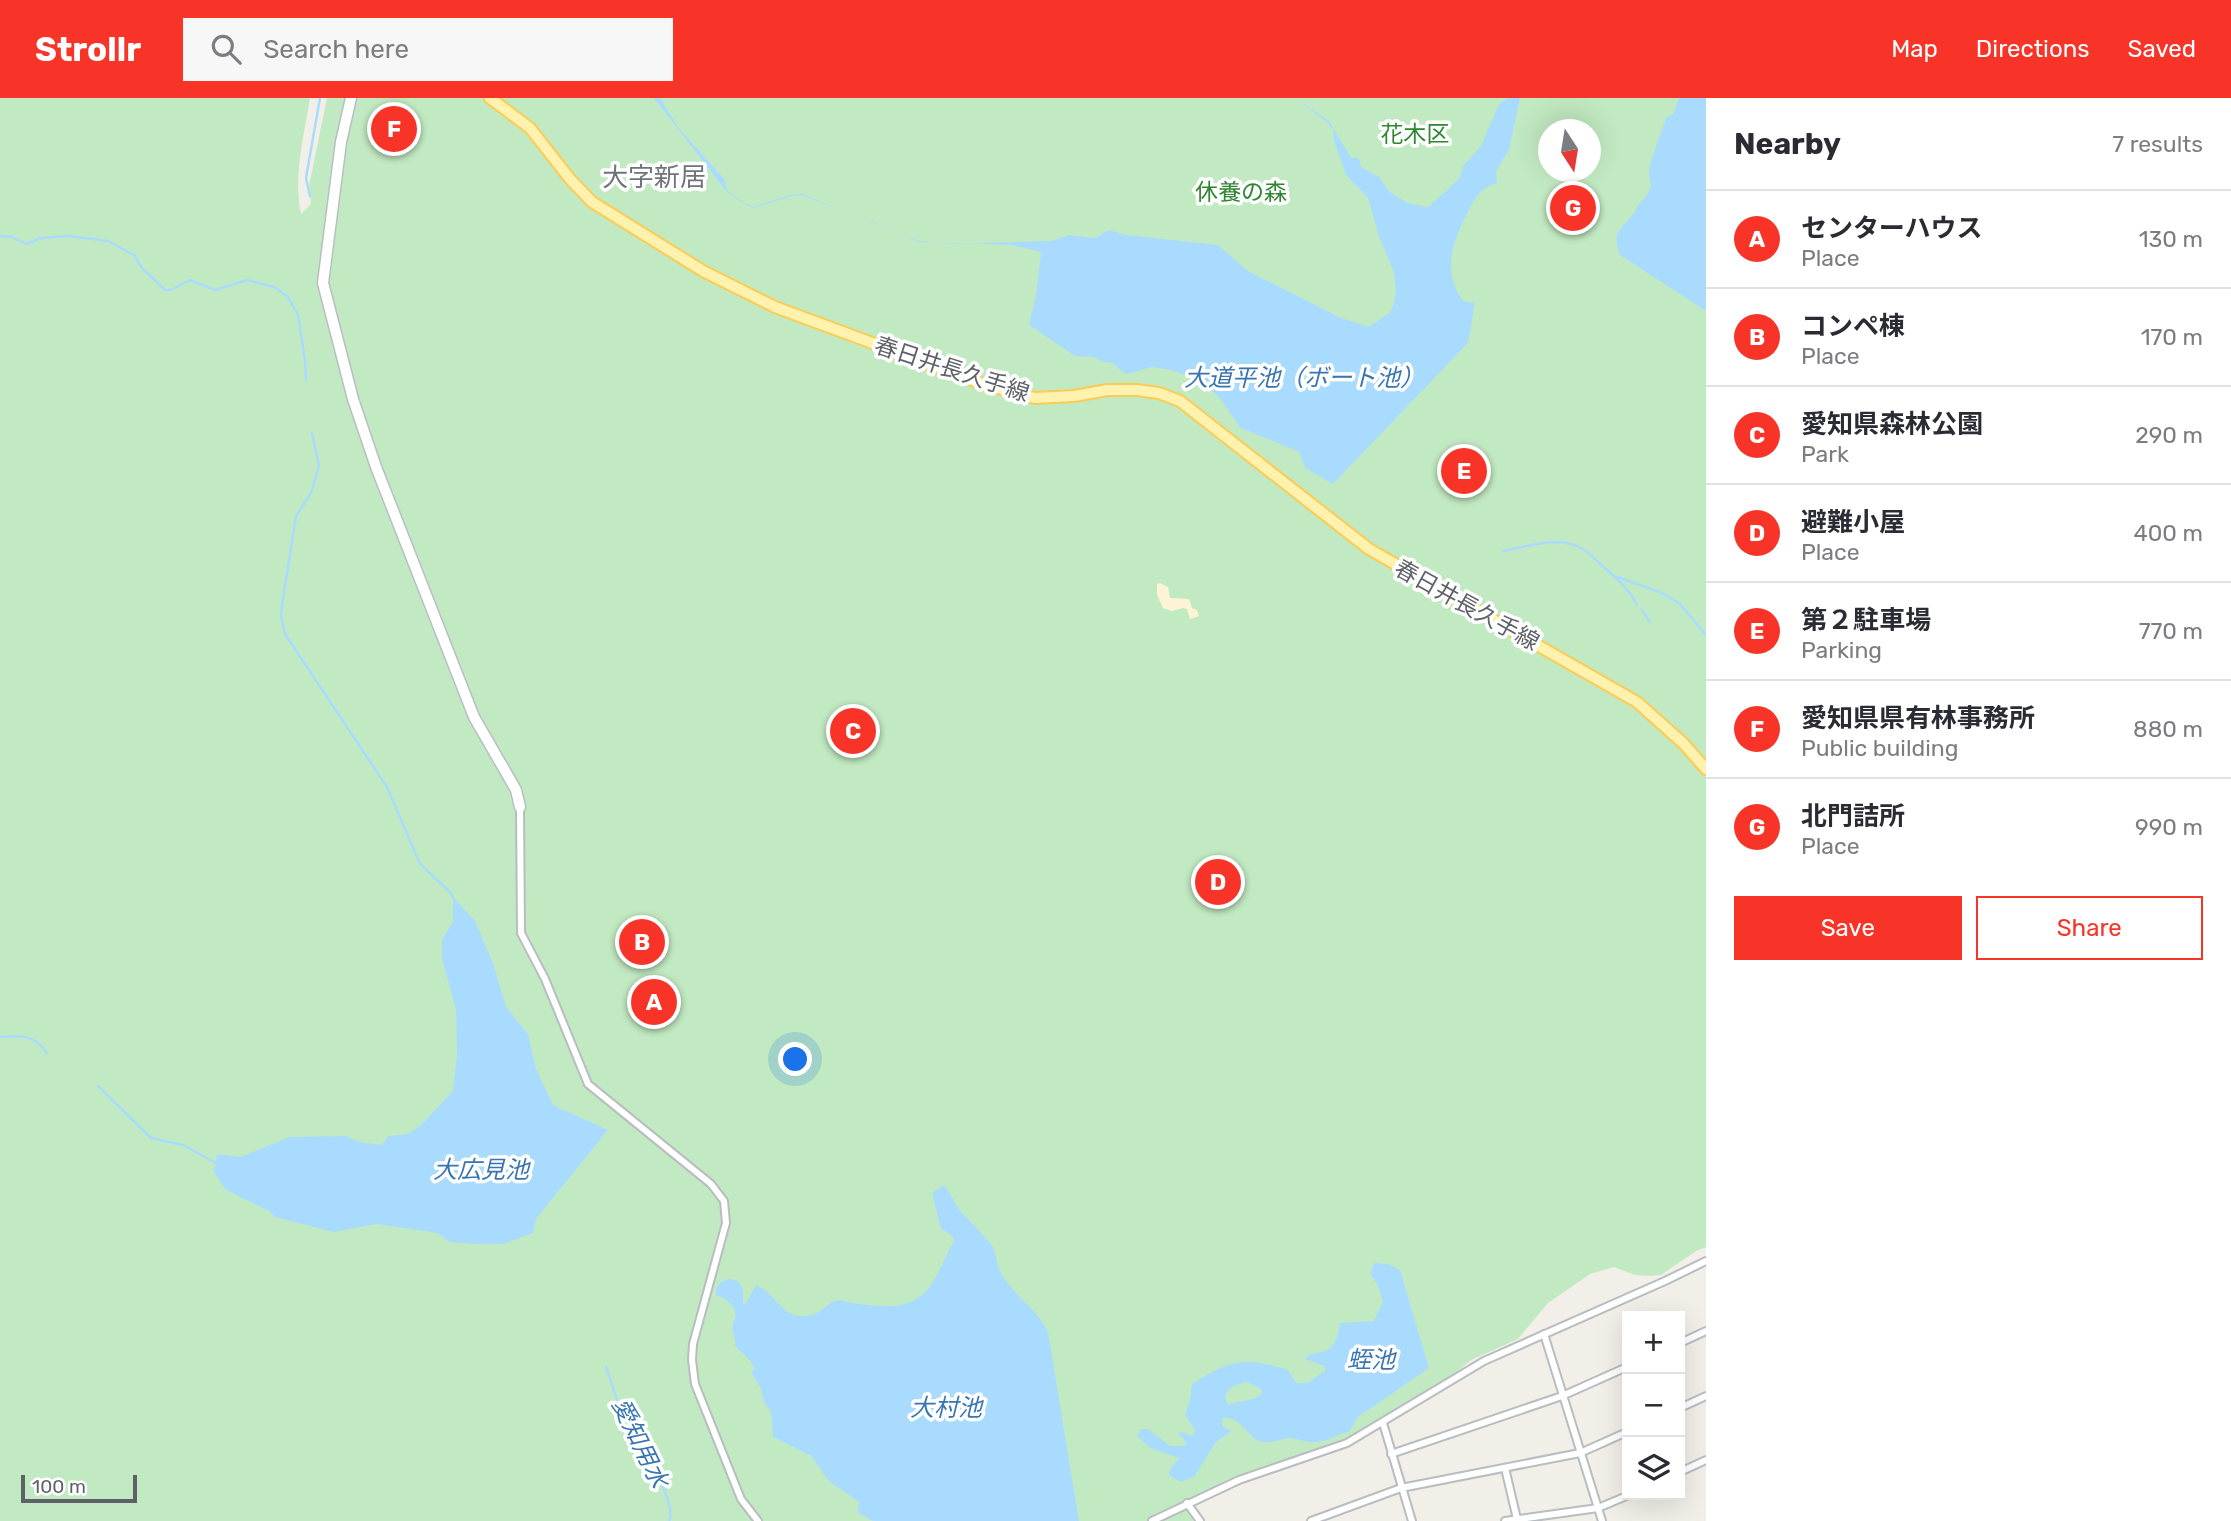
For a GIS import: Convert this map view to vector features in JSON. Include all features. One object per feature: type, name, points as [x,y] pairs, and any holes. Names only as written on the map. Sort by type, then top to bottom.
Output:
[{"type":"main road","name":"春日井長久手線","points":[[490,98],[530,128],[592,202],[703,271],[775,307],[983,384],[1024,395],[1056,398],[1108,390],[1137,390],[1159,393],[1180,401],[1369,549],[1637,702],[1683,743],[1706,769]]},
{"type":"street","points":[[351,98],[341,142],[323,283],[354,399],[376,467],[474,718],[516,790],[520,807],[521,933],[545,979],[588,1084],[711,1184],[724,1201],[726,1223],[693,1344],[692,1371],[741,1499],[758,1521]]},
{"type":"street","points":[[1152,1521],[1238,1480],[1347,1443],[1484,1360],[1706,1261]]},
{"type":"street","points":[[1685,1341],[1706,1331]]},
{"type":"street","points":[[1544,1334],[1602,1521]]},
{"type":"street","points":[[1391,1454],[1562,1396],[1622,1369]]},
{"type":"street","points":[[1685,1406],[1706,1396]]},
{"type":"street","points":[[1383,1423],[1412,1521]]},
{"type":"street","points":[[1311,1521],[1401,1489],[1580,1453],[1622,1434]]},
{"type":"street","points":[[1685,1470],[1706,1460]]},
{"type":"street","points":[[1504,1468],[1517,1519]]},
{"type":"street","points":[[1505,1521],[1598,1508],[1622,1498]]},
{"type":"street","points":[[1187,1503],[1200,1521]]},
{"type":"green space","points":[[0,98],[310,98],[299,171],[301,214],[311,204],[309,186],[327,98],[1706,98],[1706,1247],[1661,1275],[1635,1275],[1614,1267],[1590,1274],[1548,1303],[1518,1339],[1471,1360],[1440,1386],[1346,1441],[1238,1478],[1186,1501],[1193,1521],[0,1521]]},
{"type":"sand","points":[[1157,584],[1168,587],[1170,598],[1189,599],[1199,616],[1190,619],[1187,609],[1172,611],[1163,608],[1157,595]]},
{"type":"water","points":[[654,98],[660,98],[678,127],[724,179],[727,190],[739,200],[754,207],[790,195],[802,194],[850,213],[801,195],[754,208],[739,201],[726,191]]},
{"type":"water","name":"大道平池（ボート池）","points":[[1295,98],[1329,121],[1351,158],[1359,158],[1361,167],[1379,177],[1390,192],[1407,203],[1428,207],[1459,179],[1464,165],[1481,146],[1499,104],[1508,98],[1520,98],[1509,150],[1496,171],[1497,183],[1481,192],[1474,201],[1453,249],[1451,270],[1457,291],[1463,301],[1475,303],[1468,343],[1333,484],[1305,468],[1299,452],[1241,428],[1217,395],[1198,380],[1171,370],[1152,367],[1126,374],[1112,363],[1094,357],[1075,356],[1029,325],[1041,252],[1012,245],[968,244],[1051,241],[1069,235],[1095,238],[1109,230],[1127,235],[1218,245],[1248,271],[1339,317],[1368,327],[1391,312],[1396,293],[1394,272],[1379,237],[1368,198],[1346,175],[1333,130],[1328,123]]},
{"type":"water","points":[[1679,98],[1706,98],[1706,311],[1620,255],[1616,240],[1618,231],[1650,189],[1649,170],[1653,155],[1666,118],[1673,114]]},
{"type":"water","name":"大広見池","points":[[453,897],[475,921],[494,966],[506,1007],[528,1034],[536,1069],[553,1105],[608,1130],[536,1219],[533,1233],[503,1244],[476,1244],[450,1242],[437,1233],[377,1224],[333,1232],[275,1217],[269,1211],[226,1190],[214,1172],[217,1154],[241,1157],[289,1137],[346,1136],[359,1142],[382,1145],[388,1136],[408,1134],[421,1125],[453,1091],[457,1054],[456,1010],[442,959],[442,939],[453,922]]},
{"type":"water","name":"大村池","points":[[942,1186],[946,1187],[958,1208],[991,1244],[1002,1275],[1048,1332],[1079,1521],[873,1521],[858,1513],[859,1502],[829,1481],[811,1456],[773,1437],[771,1412],[751,1372],[755,1369],[735,1345],[732,1328],[736,1317],[734,1309],[716,1295],[719,1284],[729,1279],[740,1284],[743,1304],[756,1285],[787,1311],[802,1316],[815,1314],[836,1300],[895,1306],[918,1298],[931,1284],[954,1241],[951,1235],[941,1229],[932,1193]]},
{"type":"water","name":"蛭池","points":[[1374,1263],[1388,1264],[1400,1270],[1429,1368],[1358,1417],[1349,1432],[1323,1441],[1310,1442],[1290,1438],[1263,1442],[1253,1437],[1235,1420],[1222,1418],[1222,1426],[1232,1431],[1216,1442],[1194,1477],[1180,1482],[1169,1475],[1179,1458],[1150,1448],[1137,1436],[1141,1429],[1148,1429],[1170,1446],[1185,1446],[1186,1442],[1178,1433],[1184,1432],[1191,1436],[1194,1434],[1195,1430],[1185,1415],[1192,1384],[1227,1365],[1248,1362],[1273,1366],[1288,1370],[1296,1383],[1307,1383],[1325,1371],[1325,1366],[1305,1359],[1310,1354],[1332,1346],[1340,1323],[1374,1321],[1383,1301],[1370,1274]],"holes":[[[1246,1382],[1260,1388],[1262,1393],[1255,1398],[1228,1405],[1226,1396],[1232,1387]]]},
{"type":"waterway","name":"愛知用水","points":[[310,196],[306,178],[320,98]]},
{"type":"waterway","points":[[0,236],[12,237],[26,244],[41,238],[69,236],[108,241],[134,255],[142,268],[165,290],[171,290],[190,280],[215,290],[247,280],[274,287],[288,297],[298,315],[306,381]]},
{"type":"waterway","points":[[312,433],[319,466],[311,493],[296,516],[282,604],[281,616],[285,634],[387,787],[420,864],[453,898]]},
{"type":"waterway","points":[[1503,551],[1552,542],[1579,547],[1619,581],[1637,605]]},
{"type":"waterway","points":[[1617,577],[1660,592],[1679,603],[1706,635]]},
{"type":"waterway","points":[[1642,610],[1650,622]]},
{"type":"waterway","points":[[0,1037],[32,1039],[47,1053]]},
{"type":"waterway","points":[[98,1086],[151,1138],[183,1145],[218,1164]]},
{"type":"waterway","name":"愛知用水","points":[[606,1367],[620,1408],[661,1482],[670,1511],[669,1521]]},
{"type":"place","name":"愛知県県有林事務所","points":[[394,129]]},
{"type":"place","name":"北門詰所","points":[[1573,208]]},
{"type":"place","name":"第２駐車場","points":[[1464,471]]},
{"type":"place","name":"愛知県森林公園","points":[[853,731]]},
{"type":"place","name":"避難小屋","points":[[1218,882]]},
{"type":"place","name":"コンペ棟","points":[[642,942]]},
{"type":"place","name":"センターハウス","points":[[654,1002]]},
{"type":"district","name":"大字新居","points":[[654,177]]},
{"type":"park label","name":"花木区","points":[[1415,134]]},
{"type":"park label","name":"休養の森","points":[[1241,192]]}]
